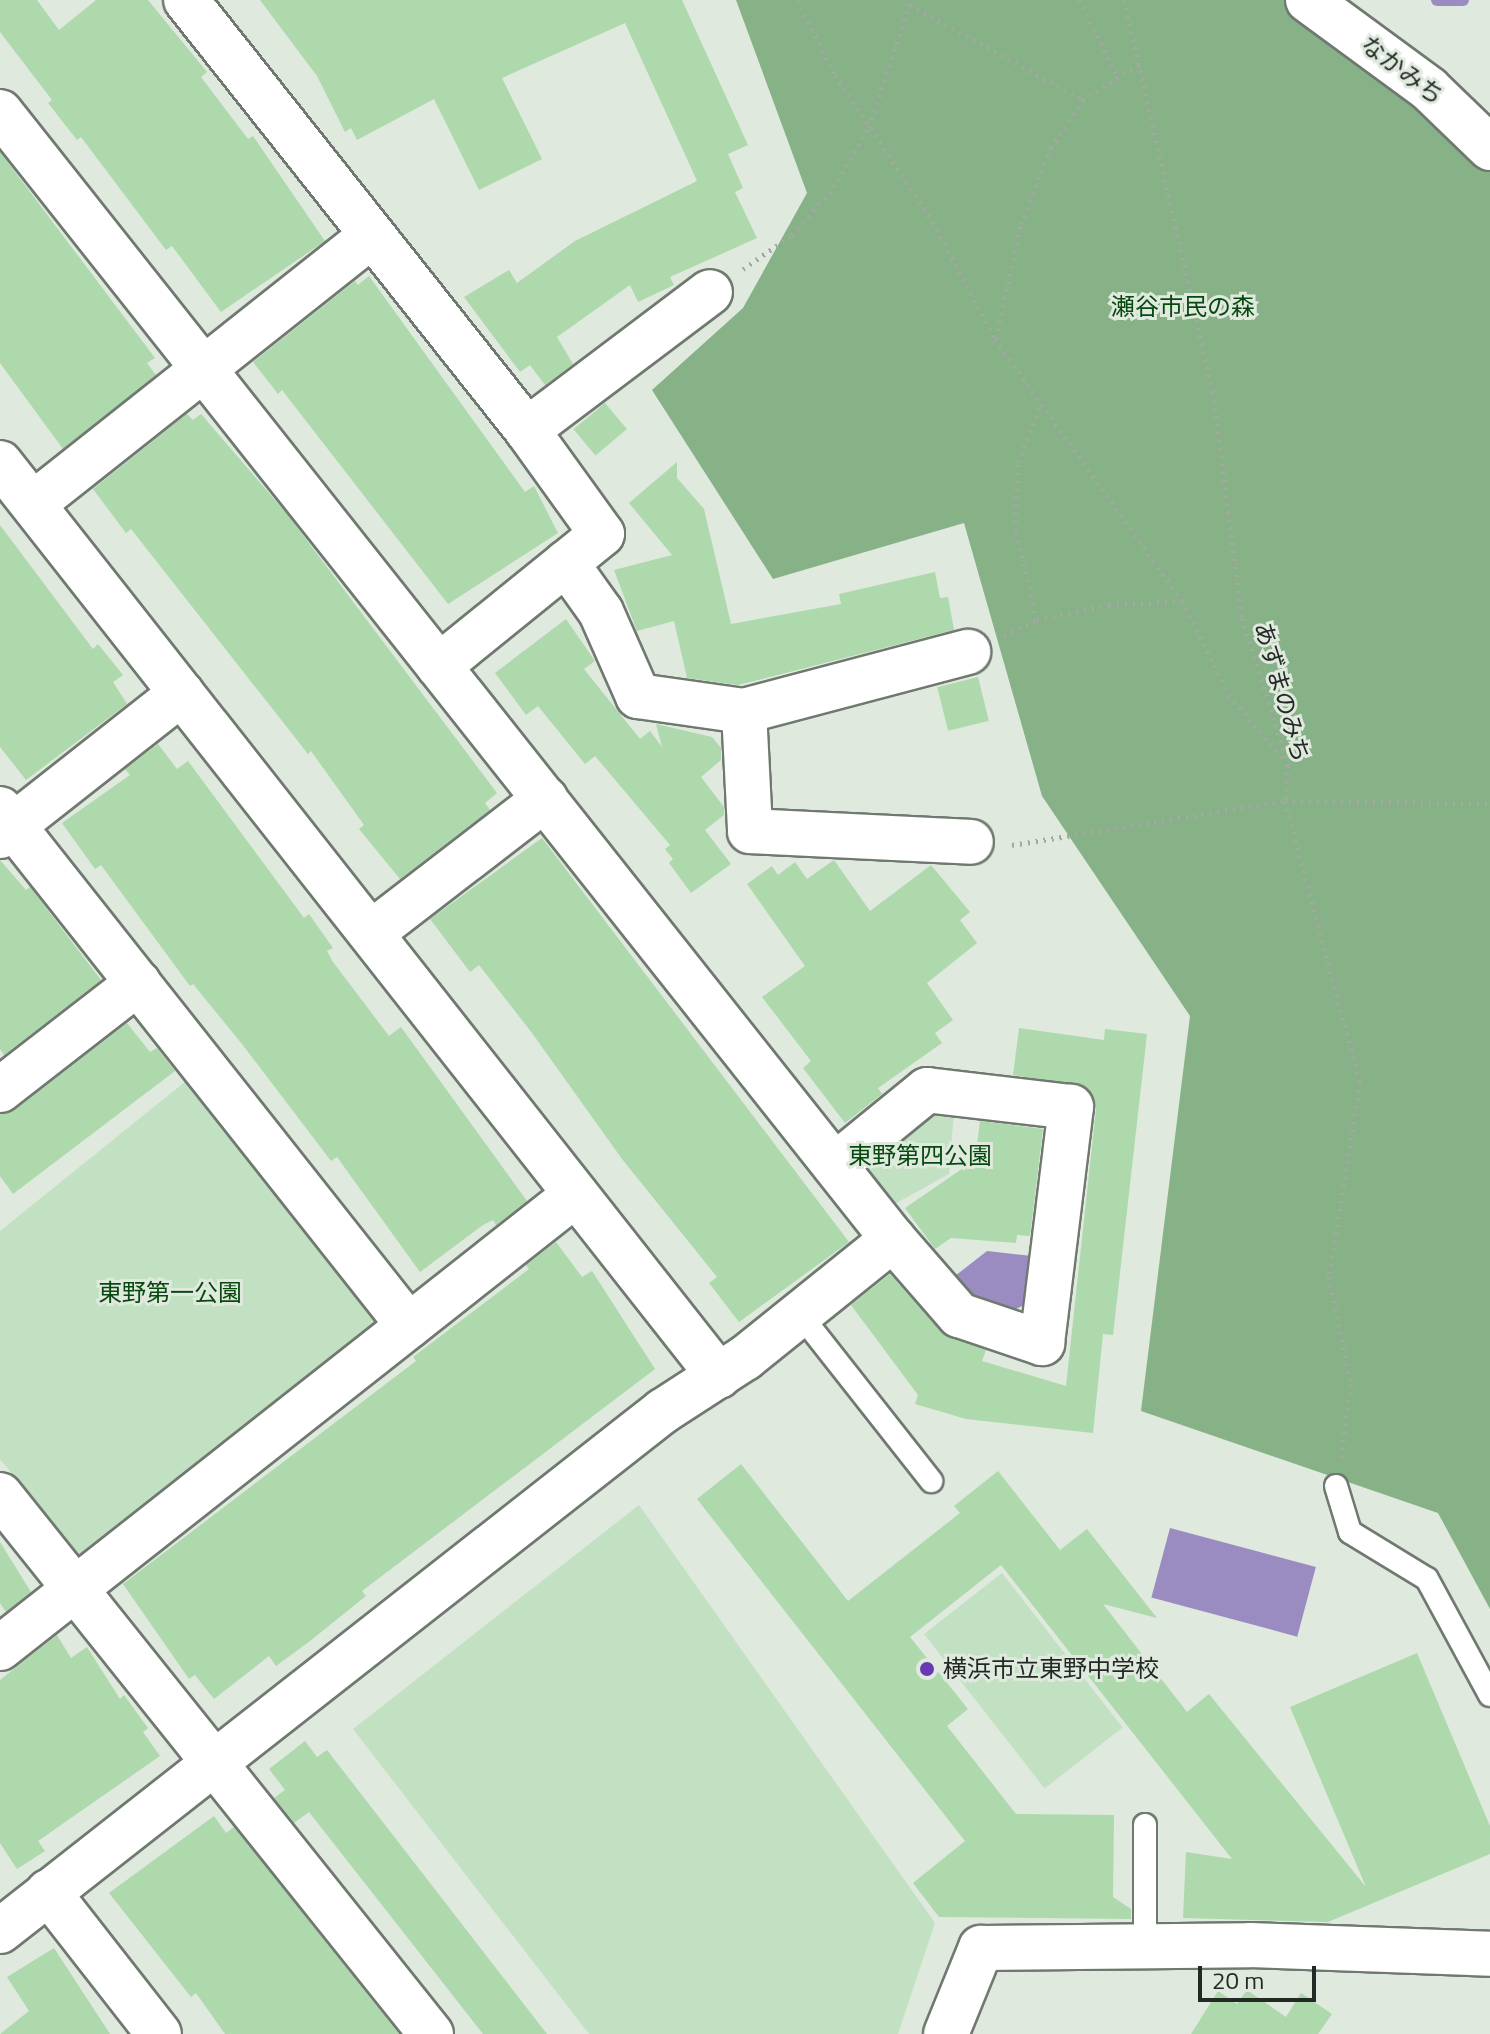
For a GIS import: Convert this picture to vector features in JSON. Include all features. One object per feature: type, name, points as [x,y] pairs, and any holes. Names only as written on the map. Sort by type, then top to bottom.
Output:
[{"type":"street","points":[[186,0],[527,430],[602,534],[439,666]]},
{"type":"street","name":"なかみち","points":[[1308,0],[1429,89],[1490,148]]},
{"type":"street","points":[[0,112],[893,1239],[959,1315],[1042,1343],[1071,1107],[927,1090],[835,1165]]},
{"type":"street","points":[[33,504],[372,235]]},
{"type":"street","points":[[527,430],[710,292]]},
{"type":"street","points":[[0,463],[719,1376]]},
{"type":"street","points":[[566,563],[601,612],[638,696],[744,711],[968,652]]},
{"type":"street","points":[[182,693],[4,823],[138,983],[409,1326]]},
{"type":"street","points":[[744,711],[750,831],[971,842]]},
{"type":"street","points":[[371,933],[545,799]]},
{"type":"street","points":[[0,1090],[138,983]]},
{"type":"street","points":[[0,1648],[576,1194]]},
{"type":"street","points":[[0,1931],[663,1411],[719,1376],[893,1239]]},
{"type":"street","points":[[0,1495],[431,2034]]},
{"type":"street","points":[[48,1892],[159,2034]]},
{"type":"street","points":[[946,2034],[981,1948],[1145,1946],[1490,1954]]},
{"type":"lane","points":[[799,1313],[931,1481]]},
{"type":"lane","points":[[1336,1486],[1350,1532],[1427,1579],[1490,1695]]},
{"type":"lane","points":[[1145,1825],[1145,1946]]},
{"type":"path","points":[[797,0],[835,75],[933,222],[995,339],[1182,601],[1229,695],[1288,765]]},
{"type":"path","points":[[1079,0],[1116,74]]},
{"type":"path","name":"あずまのみち","points":[[1124,0],[1213,392],[1242,618],[1288,765],[1285,801],[1360,1082],[1329,1277],[1351,1384],[1336,1486]]},
{"type":"path","points":[[710,292],[792,235],[834,187],[869,127],[911,2],[1083,100]]},
{"type":"path","points":[[995,339],[1021,224],[1051,148],[1083,100],[1116,74],[1139,64]]},
{"type":"path","points":[[1037,620],[1015,530],[1018,462],[1041,403]]},
{"type":"path","points":[[968,652],[1037,620],[1109,605],[1182,601]]},
{"type":"path","points":[[971,842],[1026,845],[1285,801],[1490,803]]},
{"type":"green space","name":"瀬谷市民の森","points":[[736,0],[1300,0],[1454,132],[1490,172],[1490,1609],[1438,1513],[1141,1411],[1190,1016],[1042,796],[964,523],[773,579],[652,390],[743,308],[807,193]]},
{"type":"green space","name":"東野第一公園","points":[[196,1073],[391,1315],[83,1562],[0,1459],[0,1231]]},
{"type":"green space","name":"東野第四公園","points":[[942,1097],[955,1099],[949,1174],[891,1206],[860,1168]]},
{"type":"green space","points":[[639,1505],[935,1923],[898,2034],[589,2034],[353,1729]]},
{"type":"green space","points":[[1002,1573],[1123,1727],[1045,1788],[924,1634]]},
{"type":"shaded area","points":[[987,1251],[1032,1256],[1026,1304],[1014,1310],[968,1297],[955,1276]]},
{"type":"shaded area","points":[[1170,1528],[1316,1567],[1297,1637],[1151,1598]]},
{"type":"building","points":[[0,0],[37,0],[59,30],[96,0],[148,0],[207,72],[201,77],[248,139],[253,136],[325,241],[221,312],[172,246],[166,250],[81,137],[77,140],[48,103],[52,100],[0,32]]},
{"type":"building","points":[[260,0],[682,0],[748,145],[728,154],[743,188],[735,192],[757,238],[670,277],[674,285],[638,302],[630,285],[557,337],[573,364],[545,385],[530,365],[520,372],[464,297],[509,270],[517,283],[575,241],[697,181],[625,23],[502,78],[542,159],[479,190],[434,99],[357,140],[351,128],[345,132],[317,76]]},
{"type":"building","points":[[0,152],[155,358],[147,363],[156,375],[63,449],[0,363]]},
{"type":"building","points":[[369,276],[525,492],[534,486],[558,533],[448,604],[282,390],[278,394],[253,362],[355,281],[358,285]]},
{"type":"building","points":[[605,403],[627,429],[595,455],[574,429]]},
{"type":"building","points":[[187,414],[193,420],[201,414],[287,514],[497,793],[485,803],[490,810],[400,879],[359,829],[364,825],[311,751],[308,754],[131,529],[126,533],[93,489]]},
{"type":"building","points":[[677,462],[677,478],[704,509],[731,624],[841,604],[839,594],[935,572],[940,598],[948,597],[954,630],[738,685],[687,678],[674,621],[637,631],[614,570],[672,555],[629,503]]},
{"type":"building","points":[[0,525],[93,649],[98,644],[123,675],[113,682],[127,704],[26,780],[0,747]]},
{"type":"building","points":[[566,619],[595,661],[584,669],[640,739],[650,731],[662,747],[656,724],[712,737],[721,748],[721,760],[701,777],[724,807],[724,815],[705,830],[731,864],[691,893],[669,863],[673,859],[665,849],[670,845],[595,756],[585,764],[538,706],[526,715],[495,673]]},
{"type":"building","points":[[978,677],[989,721],[948,731],[937,687]]},
{"type":"building","points":[[158,744],[177,769],[188,761],[304,918],[309,914],[333,948],[327,951],[333,962],[389,1036],[401,1027],[527,1201],[496,1225],[493,1220],[483,1225],[420,1272],[337,1157],[331,1161],[242,1044],[193,984],[190,986],[101,865],[95,869],[62,823],[130,775],[125,769]]},
{"type":"building","points":[[542,838],[849,1242],[739,1322],[709,1283],[717,1277],[622,1159],[532,1033],[479,965],[470,972],[430,919]]},
{"type":"building","points":[[0,860],[26,890],[30,887],[101,980],[4,1055],[0,1049]]},
{"type":"building","points":[[834,860],[870,911],[931,865],[970,912],[960,920],[977,943],[927,983],[953,1020],[935,1033],[942,1043],[878,1088],[882,1094],[845,1123],[803,1068],[811,1061],[762,997],[805,966],[747,884],[772,866],[778,875],[795,862],[807,879]]},
{"type":"building","points":[[127,1023],[150,1052],[157,1048],[175,1071],[13,1194],[0,1176],[0,1114],[15,1110]]},
{"type":"building","points":[[1019,1028],[1104,1040],[1105,1029],[1147,1034],[1113,1335],[1103,1334],[1093,1433],[966,1419],[915,1404],[918,1395],[851,1305],[890,1274],[941,1332],[986,1350],[982,1361],[1066,1386],[1096,1109],[1085,1087],[1013,1075]]},
{"type":"building","points":[[980,1121],[1043,1129],[1030,1236],[1017,1235],[1016,1243],[951,1238],[935,1249],[905,1208],[975,1160]]},
{"type":"building","points":[[556,1242],[582,1277],[592,1271],[655,1369],[362,1591],[366,1596],[310,1641],[276,1666],[269,1656],[214,1699],[195,1675],[189,1679],[123,1584],[416,1361],[413,1357],[529,1269],[526,1265]]},
{"type":"building","points":[[741,1464],[848,1601],[960,1513],[954,1506],[998,1471],[1060,1550],[1087,1529],[1157,1618],[1103,1604],[1187,1712],[1209,1694],[1366,1887],[1290,1707],[1417,1653],[1490,1826],[1490,1854],[1328,1922],[1183,1918],[1186,1852],[1232,1859],[1001,1565],[910,1637],[968,1709],[947,1726],[1016,1814],[1114,1815],[1113,1897],[1131,1909],[1131,1919],[939,1917],[913,1883],[965,1841],[697,1499]]},
{"type":"building","points":[[0,1542],[31,1592],[6,1612],[0,1603]]},
{"type":"building","points":[[57,1635],[71,1658],[87,1647],[120,1699],[124,1695],[148,1728],[143,1732],[160,1756],[38,1841],[45,1851],[17,1869],[0,1843],[0,1680]]},
{"type":"building","points":[[305,1741],[317,1757],[327,1750],[547,2034],[483,2034],[309,1812],[294,1823],[274,1798],[285,1790],[269,1769]]},
{"type":"building","points":[[214,1816],[226,1833],[234,1827],[399,2034],[225,2034],[196,1993],[191,1997],[109,1893]]},
{"type":"building","points":[[54,1948],[110,2034],[0,2034],[29,2011],[7,1977]]},
{"type":"building","points":[[1247,1990],[1286,2017],[1301,1993],[1332,2014],[1318,2034],[1191,2034],[1218,1991],[1237,2004]]},
{"type":"waterway","points":[[1437,0],[1463,0]]},
{"type":"place","name":"横浜市立東野中学校","points":[[927,1669]]}]
